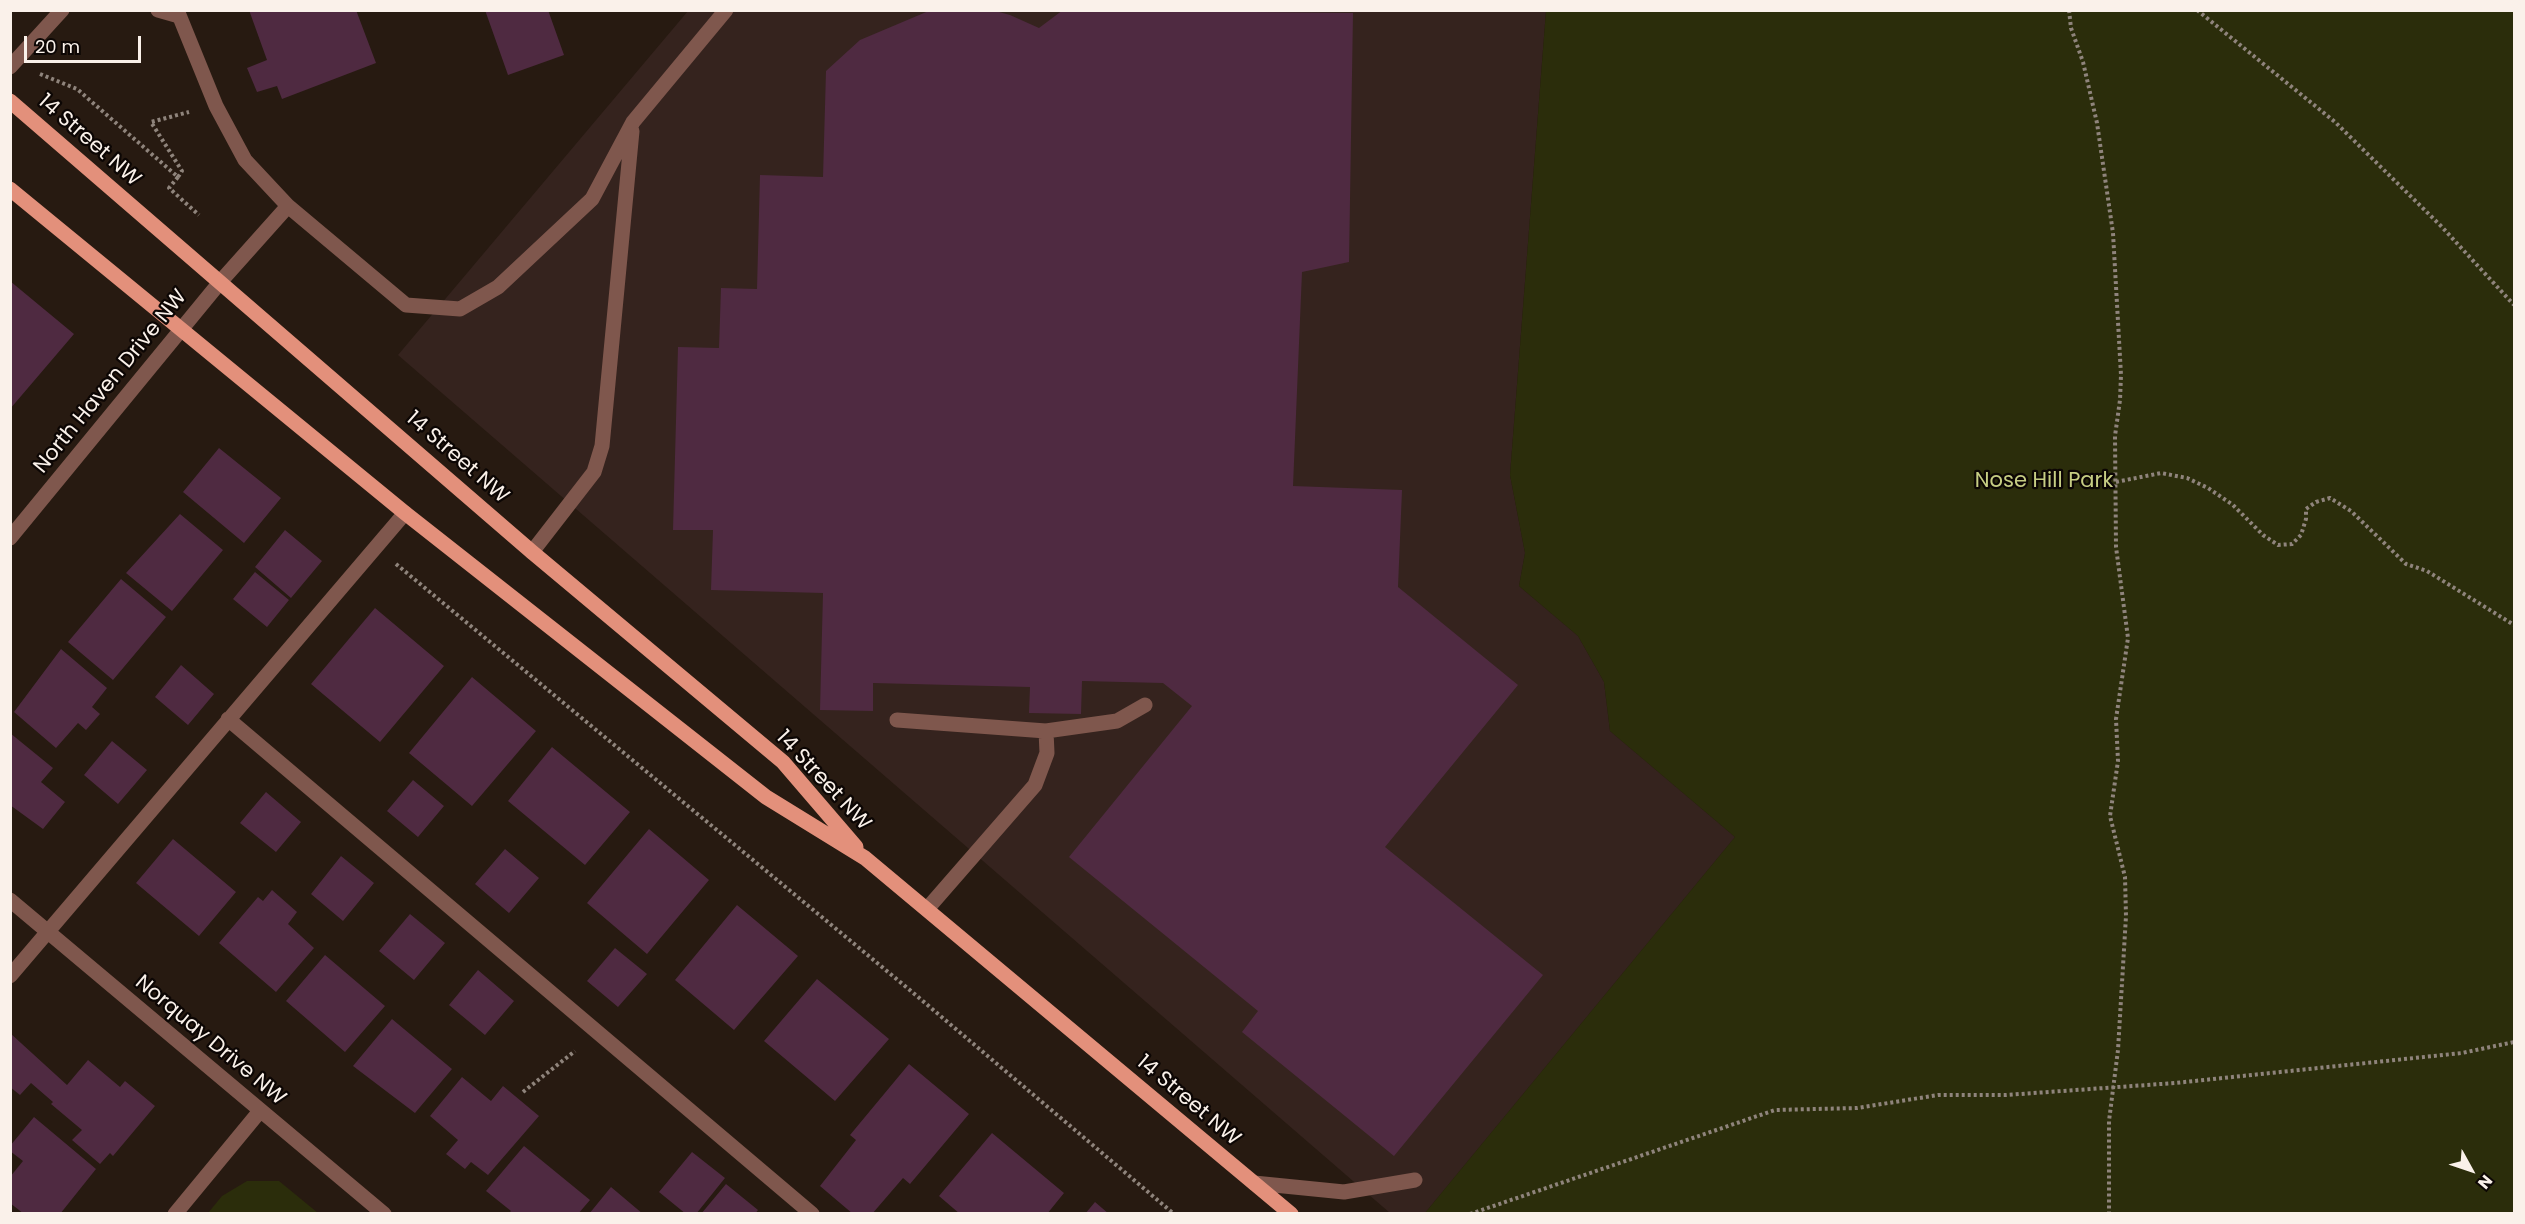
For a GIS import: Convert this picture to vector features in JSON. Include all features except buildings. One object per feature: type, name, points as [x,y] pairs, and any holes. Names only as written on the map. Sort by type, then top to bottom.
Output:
[{"type":"main road","name":"14 Street NW","points":[[10,101],[532,552],[783,762],[865,858]]},
{"type":"main road","name":"14 Street NW","points":[[10,189],[405,513],[766,797],[865,858],[1291,1214]]},
{"type":"street","points":[[12,65],[62,10]]},
{"type":"street","points":[[158,10],[178,13],[216,106],[245,160],[288,206],[406,305],[460,309],[498,287],[592,199],[633,122],[726,10]]},
{"type":"street","points":[[532,552],[594,472],[602,446],[633,122]]},
{"type":"street","name":"North Haven Drive NW","points":[[10,538],[221,281],[288,206]]},
{"type":"street","points":[[10,976],[405,513]]},
{"type":"street","points":[[897,720],[1046,731],[1117,721],[1145,705]]},
{"type":"street","points":[[228,719],[812,1214]]},
{"type":"street","points":[[927,909],[1035,785],[1047,753],[1046,731]]},
{"type":"street","name":"Norquay Drive NW","points":[[10,900],[384,1214]]},
{"type":"street","points":[[175,1214],[260,1111]]},
{"type":"street","points":[[1254,1183],[1344,1192],[1414,1180]]},
{"type":"path","points":[[2069,10],[2071,28],[2084,62],[2097,123],[2113,233],[2121,375],[2121,400],[2115,436],[2116,548],[2128,638],[2116,719],[2118,761],[2110,816],[2125,876],[2126,916],[2109,1121],[2109,1214]]},
{"type":"path","points":[[2196,10],[2335,122],[2441,226],[2514,305]]},
{"type":"path","points":[[12,65],[77,89],[178,177]]},
{"type":"path","points":[[198,216],[170,188],[182,171],[151,122],[216,106]]},
{"type":"path","points":[[2116,482],[2161,473],[2187,478],[2208,488],[2233,505],[2263,535],[2278,545],[2292,544],[2301,535],[2306,519],[2306,509],[2316,502],[2330,498],[2351,511],[2406,564],[2427,571],[2514,625]]},
{"type":"path","points":[[391,561],[911,991],[1174,1214]]},
{"type":"path","points":[[523,1092],[575,1051],[607,1040]]},
{"type":"path","points":[[1470,1214],[1775,1110],[1857,1108],[1938,1095],[2006,1095],[2175,1083],[2462,1053],[2514,1042]]},
{"type":"shaded area","points":[[688,11],[1546,11],[1510,475],[1525,553],[1519,586],[1578,636],[1604,682],[1610,731],[1735,837],[1425,1213],[1390,1213],[398,355]]},
{"type":"green space","name":"Nose Hill Park","points":[[1546,11],[2514,11],[2514,1213],[1425,1213],[1735,837],[1610,731],[1604,682],[1578,636],[1519,586],[1525,553],[1510,475]]},
{"type":"green space","points":[[247,1181],[279,1181],[318,1213],[208,1213],[222,1196]]}]
